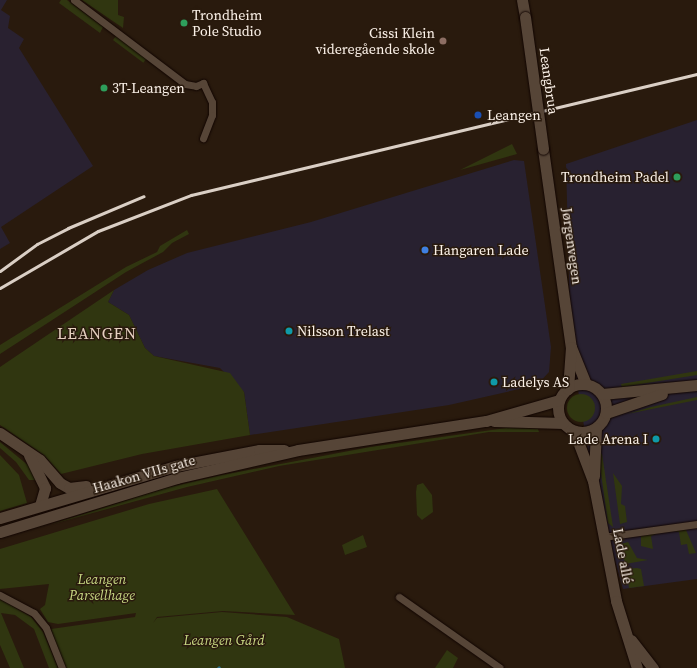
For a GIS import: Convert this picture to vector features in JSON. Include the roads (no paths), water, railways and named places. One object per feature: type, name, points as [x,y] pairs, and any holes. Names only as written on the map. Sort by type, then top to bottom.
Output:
[{"type":"main road","name":"Leangbrua","points":[[522,0],[543,149]]},
{"type":"main road","name":"Jørgenvegen","points":[[543,149],[571,347],[568,389]]},
{"type":"main road","name":"Jørgenvegen","points":[[571,347],[586,384]]},
{"type":"main road","points":[[670,390],[606,414],[596,428],[574,431],[563,423],[559,400],[568,389],[586,384],[602,394],[670,390],[697,385]]},
{"type":"main road","points":[[602,394],[606,414]]},
{"type":"main road","name":"Haakon VIIs gate","points":[[0,532],[177,478],[298,450],[486,421],[559,400]]},
{"type":"main road","name":"Haakon VIIs gate","points":[[486,421],[563,423]]},
{"type":"main road","name":"Lade allé","points":[[596,428],[594,481],[603,537],[627,636],[637,668]]},
{"type":"main road","name":"Lade allé","points":[[574,431],[594,481]]},
{"type":"main road","points":[[0,433],[46,465],[60,483],[74,488],[85,486],[94,490]]},
{"type":"main road","name":"Haakon VIIs gate","points":[[0,518],[176,466],[259,450],[298,450]]},
{"type":"main road","points":[[27,453],[45,488],[40,505]]},
{"type":"main road","name":"Lade allé","points":[[627,636],[653,668]]},
{"type":"street","points":[[74,0],[185,84],[196,86],[203,83],[212,102],[212,116],[203,138]]},
{"type":"street","points":[[603,537],[697,524]]},
{"type":"street","points":[[0,595],[34,613],[46,628],[62,668]]},
{"type":"street","points":[[399,597],[500,668]]},
{"type":"railway","points":[[0,288],[98,231],[191,195],[697,74]]},
{"type":"railway","points":[[0,271],[37,244],[68,228],[144,196]]},
{"type":"place","name":"Trondheim Pole Studio","points":[[184,23]]},
{"type":"place","name":"Cissi Klein videregående skole","points":[[443,41]]},
{"type":"place","name":"3T-Leangen","points":[[104,88]]},
{"type":"place","name":"Leangen","points":[[478,115]]},
{"type":"place","name":"Trondheim Padel","points":[[677,177]]},
{"type":"place","name":"Hangaren Lade","points":[[425,250]]},
{"type":"place","name":"Nilsson Trelast","points":[[289,331]]},
{"type":"place","name":"Ladelys AS","points":[[494,382]]},
{"type":"place","name":"Lade Arena I","points":[[656,439]]},
{"type":"district","name":"LEANGEN","points":[[97,333]]},
{"type":"park label","name":"Leangen Parsellhage","points":[[102,588]]},
{"type":"park label","name":"Leangen Gård","points":[[224,640]]}]
